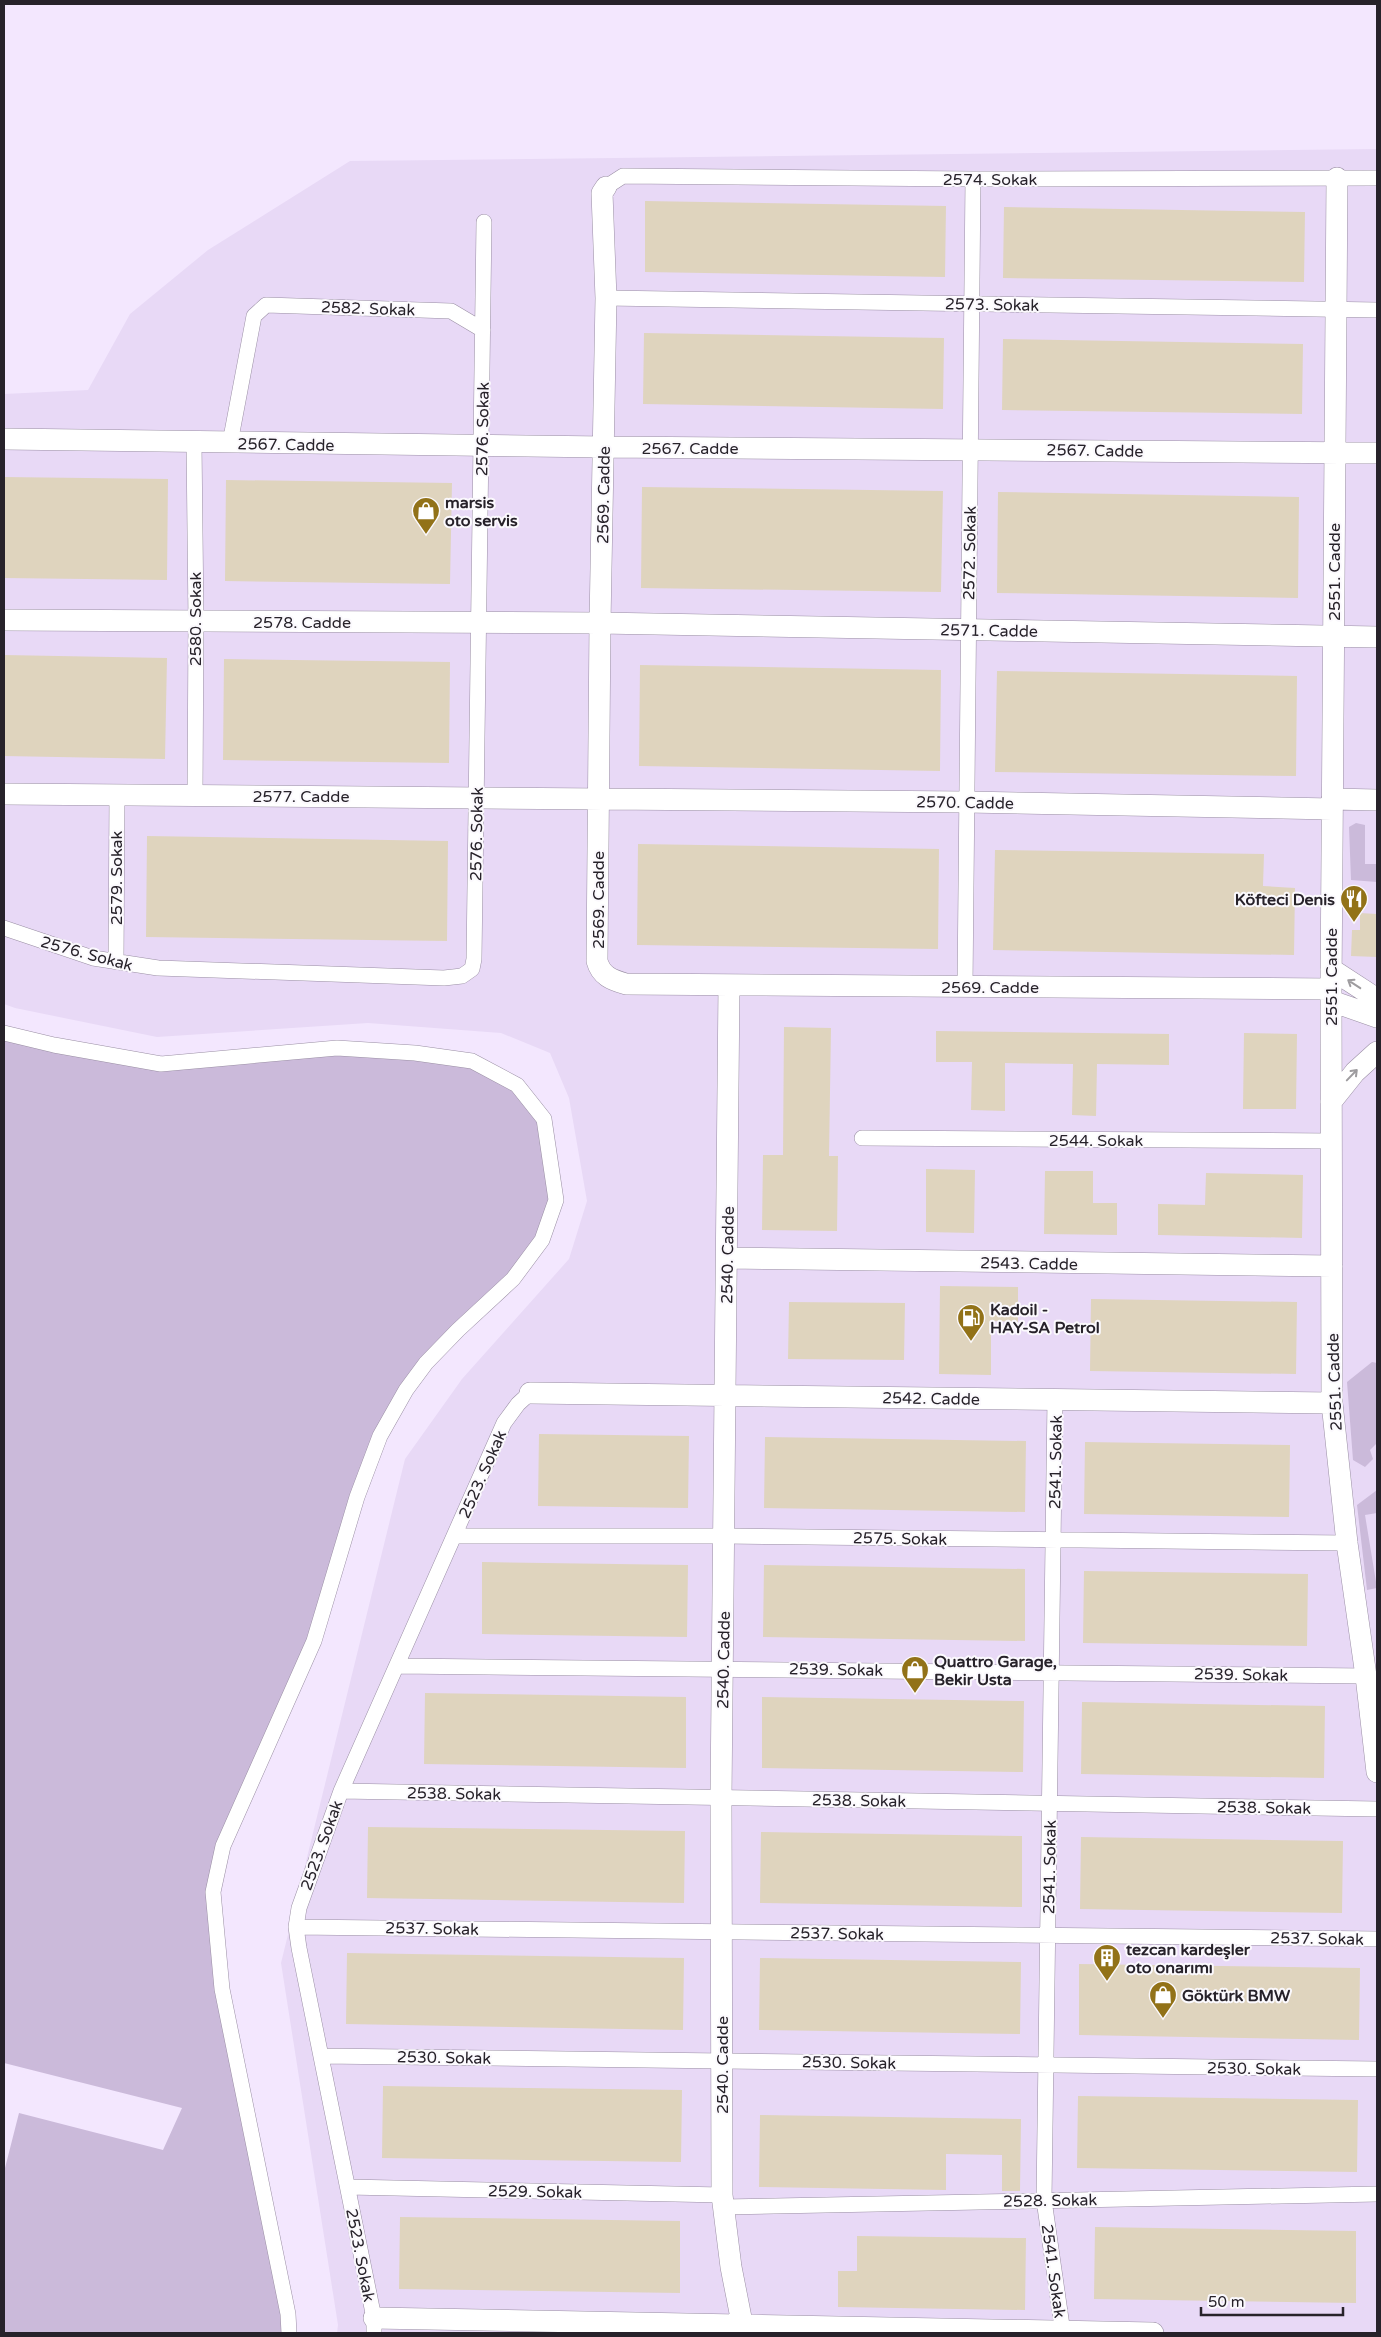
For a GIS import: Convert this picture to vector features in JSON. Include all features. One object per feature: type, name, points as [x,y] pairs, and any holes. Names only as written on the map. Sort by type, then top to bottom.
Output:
[{"type":"street","name":"2574. Sokak","points":[[606,187],[623,176],[972,179],[1377,178]]},
{"type":"street","name":"2551. Cadde","points":[[1337,178],[1330,1102],[1332,1403],[1346,1544],[1366,1676],[1373,1697],[1377,1772]]},
{"type":"street","name":"2572. Sokak","points":[[965,987],[972,179]]},
{"type":"street","name":"2569. Cadde","points":[[606,187],[602,193],[606,298],[598,799],[597,961],[600,970],[611,980],[626,984],[965,987],[1331,986]]},
{"type":"street","name":"2576. Sokak","points":[[4,928],[93,958],[158,968],[444,978],[462,976],[472,969],[474,960],[477,798],[484,222]]},
{"type":"street","name":"2573. Sokak","points":[[606,298],[1377,310]]},
{"type":"street","name":"2582. Sokak","points":[[230,443],[254,316],[266,305],[451,312],[483,330]]},
{"type":"street","name":"2567. Cadde","points":[[4,439],[481,446],[1377,453]]},
{"type":"street","name":"2580. Sokak","points":[[194,443],[195,796]]},
{"type":"street","name":"2578. Cadde","points":[[4,620],[600,623]]},
{"type":"street","name":"2571. Cadde","points":[[600,623],[1377,638]]},
{"type":"street","name":"2577. Cadde","points":[[4,794],[598,799]]},
{"type":"street","name":"2579. Sokak","points":[[116,962],[117,795]]},
{"type":"street","name":"2570. Cadde","points":[[598,799],[1332,804],[1377,800]]},
{"type":"street","name":"2540. Cadde","points":[[729,985],[722,1668],[722,2201],[731,2267],[743,2329]]},
{"type":"street","points":[[1331,986],[1377,999]]},
{"type":"street","points":[[1331,986],[1377,1017]]},
{"type":"street","points":[[4,1033],[54,1045],[161,1064],[336,1048],[415,1053],[472,1061],[517,1086],[544,1119],[556,1200],[542,1240],[513,1279],[458,1330],[426,1364],[406,1390],[380,1436],[357,1497],[314,1641],[223,1846],[213,1892],[222,1989],[288,2314],[289,2333]]},
{"type":"street","points":[[1330,1102],[1354,1072],[1377,1052]]},
{"type":"street","name":"2544. Sokak","points":[[862,1138],[1330,1141]]},
{"type":"street","name":"2543. Cadde","points":[[727,1258],[1332,1266]]},
{"type":"street","name":"2542. Cadde","points":[[530,1393],[1332,1403]]},
{"type":"street","name":"2523. Sokak","points":[[374,2326],[296,1927],[299,1908],[341,1791],[504,1423],[518,1404],[530,1393]]},
{"type":"street","name":"2541. Sokak","points":[[1056,1400],[1044,2200],[1063,2332]]},
{"type":"street","name":"2575. Sokak","points":[[454,1536],[724,1536],[1346,1544]]},
{"type":"street","name":"2539. Sokak","points":[[396,1666],[1366,1676]]},
{"type":"street","name":"2538. Sokak","points":[[341,1791],[1377,1809]]},
{"type":"street","name":"2537. Sokak","points":[[296,1927],[1377,1939]]},
{"type":"street","name":"2530. Sokak","points":[[321,2056],[1377,2069]]},
{"type":"street","name":"2529. Sokak","points":[[348,2186],[722,2201]]},
{"type":"street","name":"2528. Sokak","points":[[722,2201],[1044,2200],[1377,2194]]},
{"type":"street","points":[[374,2326],[1153,2333]]},
{"type":"shaded area","points":[[1377,149],[1377,2333],[337,2333],[338,2325],[281,1963],[405,1459],[462,1379],[569,1259],[587,1201],[569,1098],[550,1053],[501,1033],[368,1023],[157,1037],[15,1008],[4,1004],[4,394],[88,390],[130,314],[208,250],[350,161]]},
{"type":"shaded area","points":[[1356,823],[1365,825],[1365,864],[1377,864],[1377,882],[1351,880],[1349,827]]},
{"type":"shaded area","points":[[4,1033],[161,1064],[337,1048],[472,1061],[517,1085],[544,1119],[556,1200],[542,1240],[458,1330],[380,1436],[314,1641],[251,1780],[213,1892],[289,2333],[4,2333],[4,2172],[19,2113],[163,2150],[182,2108],[4,2063]]},
{"type":"shaded area","points":[[1372,1362],[1377,1363],[1377,1443],[1370,1450],[1373,1459],[1365,1467],[1353,1460],[1347,1382]]},
{"type":"shaded area","points":[[1377,1490],[1377,1513],[1365,1515],[1377,1588],[1367,1590],[1357,1505]]},
{"type":"building","points":[[645,201],[946,206],[945,277],[645,272]]},
{"type":"building","points":[[1004,207],[1305,212],[1304,282],[1003,278]]},
{"type":"building","points":[[644,333],[944,338],[943,409],[643,404]]},
{"type":"building","points":[[1003,339],[1303,344],[1302,414],[1002,410]]},
{"type":"building","points":[[4,477],[168,479],[167,580],[4,578]]},
{"type":"building","points":[[226,480],[452,483],[450,584],[225,581]]},
{"type":"building","points":[[642,487],[943,491],[941,592],[641,588]]},
{"type":"building","points":[[998,492],[1299,497],[1298,598],[997,593]]},
{"type":"building","points":[[4,655],[167,658],[165,759],[4,756]]},
{"type":"building","points":[[224,659],[450,662],[449,763],[223,760]]},
{"type":"building","points":[[640,665],[941,670],[940,771],[639,766]]},
{"type":"building","points":[[997,671],[1297,676],[1296,776],[995,772]]},
{"type":"building","points":[[147,836],[448,841],[447,941],[146,937]]},
{"type":"building","points":[[638,844],[939,849],[938,949],[637,945]]},
{"type":"building","points":[[995,850],[1264,854],[1263,886],[1295,888],[1294,955],[993,950]]},
{"type":"building","points":[[1360,913],[1377,914],[1377,957],[1351,956],[1352,930],[1360,930]]},
{"type":"building","points":[[784,1027],[831,1028],[829,1156],[838,1156],[837,1231],[762,1230],[763,1155],[783,1155]]},
{"type":"building","points":[[936,1031],[1169,1034],[1169,1065],[1097,1064],[1096,1116],[1072,1115],[1073,1064],[1005,1063],[1005,1111],[971,1110],[972,1062],[936,1062]]},
{"type":"building","points":[[1244,1033],[1297,1034],[1296,1109],[1243,1109]]},
{"type":"building","points":[[926,1169],[975,1170],[974,1233],[926,1232]]},
{"type":"building","points":[[1045,1171],[1093,1171],[1093,1203],[1117,1203],[1117,1235],[1044,1234]]},
{"type":"building","points":[[1206,1173],[1303,1175],[1302,1238],[1158,1235],[1158,1204],[1205,1205]]},
{"type":"building","points":[[940,1286],[1018,1287],[1018,1322],[991,1321],[991,1375],[939,1374]]},
{"type":"building","points":[[1091,1299],[1297,1302],[1296,1374],[1090,1371]]},
{"type":"building","points":[[789,1302],[905,1303],[904,1360],[788,1359]]},
{"type":"building","points":[[539,1434],[689,1436],[688,1508],[538,1506]]},
{"type":"building","points":[[765,1437],[1026,1441],[1025,1512],[764,1508]]},
{"type":"building","points":[[1085,1442],[1290,1445],[1289,1517],[1084,1514]]},
{"type":"building","points":[[482,1562],[688,1565],[687,1637],[482,1634]]},
{"type":"building","points":[[764,1565],[1025,1569],[1025,1641],[763,1637]]},
{"type":"building","points":[[1084,1571],[1308,1574],[1307,1646],[1083,1643]]},
{"type":"building","points":[[425,1693],[686,1697],[686,1768],[424,1764]]},
{"type":"building","points":[[762,1697],[1024,1701],[1023,1772],[762,1768]]},
{"type":"building","points":[[1082,1702],[1325,1706],[1324,1778],[1081,1774]]},
{"type":"building","points":[[368,1827],[685,1831],[684,1903],[367,1898]]},
{"type":"building","points":[[761,1832],[1022,1836],[1022,1907],[760,1903]]},
{"type":"building","points":[[1081,1837],[1343,1841],[1342,1913],[1080,1909]]},
{"type":"building","points":[[347,1953],[684,1958],[683,2030],[346,2024]]},
{"type":"building","points":[[760,1958],[1021,1962],[1020,2034],[759,2030]]},
{"type":"building","points":[[1079,1964],[1360,1968],[1359,2040],[1079,2035]]},
{"type":"building","points":[[383,2086],[682,2090],[681,2162],[382,2158]]},
{"type":"building","points":[[1078,2096],[1358,2100],[1357,2172],[1077,2168]]},
{"type":"building","points":[[760,2115],[1021,2119],[1020,2191],[1002,2191],[1002,2155],[946,2154],[946,2190],[759,2187]]},
{"type":"building","points":[[400,2217],[680,2221],[680,2293],[399,2289]]},
{"type":"building","points":[[1095,2227],[1356,2231],[1356,2303],[1094,2299]]},
{"type":"building","points":[[857,2236],[1026,2238],[1025,2310],[838,2307],[838,2271],[857,2271]]},
{"type":"place","name":"marsis oto servis","points":[[426,535]]},
{"type":"place","name":"Köfteci Denis","points":[[1354,923]]},
{"type":"place","name":"Kadoil - HAY-SA Petrol","points":[[971,1342]]},
{"type":"place","name":"Quattro Garage, Bekir Usta","points":[[915,1694]]},
{"type":"place","name":"tezcan kardeşler oto onarımı","points":[[1107,1982]]},
{"type":"place","name":"Göktürk BMW","points":[[1163,2019]]}]
